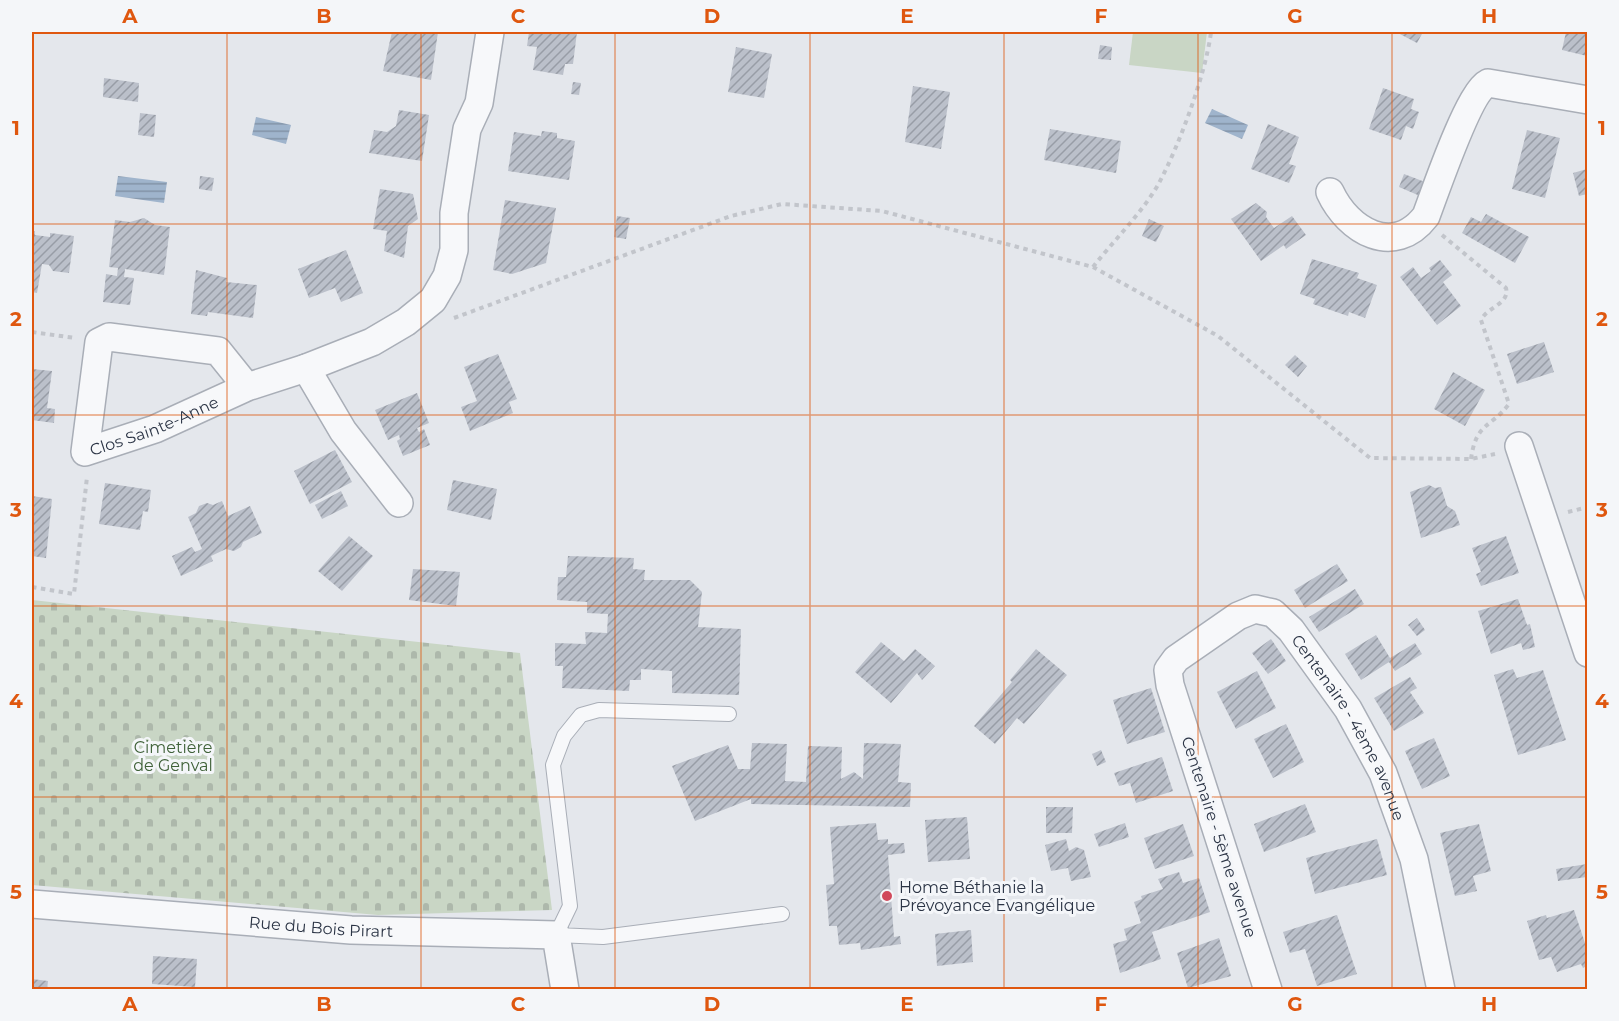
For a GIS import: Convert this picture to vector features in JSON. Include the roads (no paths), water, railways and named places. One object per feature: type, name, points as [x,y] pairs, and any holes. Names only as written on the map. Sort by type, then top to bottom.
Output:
[{"type":"street","name":"Clos Sainte-Anne","points":[[247,387],[218,351],[109,337],[99,342],[85,453],[155,429],[247,387],[306,368],[372,342],[420,312],[433,300],[447,276],[454,250],[454,213],[467,129],[478,104],[490,32]]},
{"type":"street","points":[[1330,192],[1338,210],[1348,221],[1377,236],[1406,235],[1417,228],[1426,216],[1467,112],[1482,86],[1488,83],[1587,100]]},
{"type":"street","points":[[306,368],[343,431],[399,502]]},
{"type":"street","points":[[1519,446],[1587,653]]},
{"type":"street","name":"Centenaire - 4ème avenue","points":[[1170,686],[1167,670],[1176,659],[1238,616],[1255,609],[1273,614],[1291,630],[1348,709],[1383,772],[1414,859],[1441,990]]},
{"type":"street","name":"Centenaire - 5ème avenue","points":[[1170,686],[1268,990]]},
{"type":"street","name":"Rue du Bois Pirart","points":[[32,904],[351,930],[556,935]]},
{"type":"street","points":[[556,935],[564,990]]},
{"type":"lane","points":[[729,714],[599,710],[581,715],[564,736],[553,765],[570,906],[556,935],[603,937],[782,914]]},
{"type":"water","points":[[1212,109],[1248,125],[1242,139],[1205,123]]},
{"type":"water","points":[[256,117],[291,125],[286,144],[252,135]]},
{"type":"water","points":[[118,176],[167,182],[164,203],[115,196]]},
{"type":"place","name":"Home Béthanie la Prévoyance Evangélique","points":[[887,896]]},
{"type":"park label","name":"Cimetière de Genval","points":[[173,756]]}]
